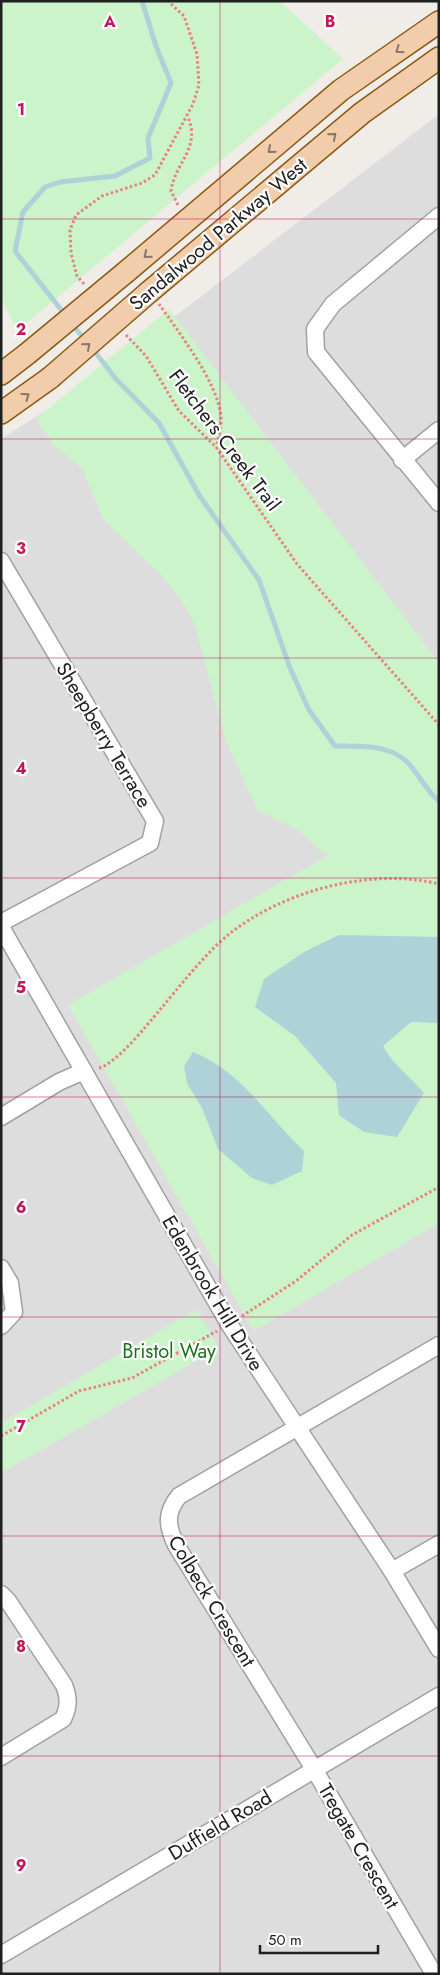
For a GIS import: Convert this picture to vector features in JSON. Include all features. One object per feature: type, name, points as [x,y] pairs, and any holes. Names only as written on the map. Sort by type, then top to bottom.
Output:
[{"type":"main road","name":"Sandalwood Parkway West","points":[[1,374],[126,272],[341,90],[439,22]]},
{"type":"main road","name":"Sandalwood Parkway West","points":[[1,413],[154,298],[362,113],[439,58]]},
{"type":"street","points":[[439,216],[333,304],[315,330],[316,352],[402,460],[439,503]]},
{"type":"street","points":[[402,460],[439,430]]},
{"type":"street","name":"Sheepberry Terrace","points":[[1,561],[155,821],[150,843],[1,923]]},
{"type":"street","name":"Edenbrook Hill Drive","points":[[1,927],[229,1324],[392,1572],[439,1649]]},
{"type":"street","points":[[1,1117],[59,1082],[84,1071]]},
{"type":"street","points":[[1,1268],[10,1282],[14,1312],[1,1326]]},
{"type":"street","name":"Colbeck Crescent","points":[[314,1770],[176,1545],[168,1521],[170,1507],[179,1496],[439,1344]]},
{"type":"street","points":[[392,1572],[439,1544]]},
{"type":"street","points":[[1,1594],[8,1601],[64,1685],[68,1699],[64,1719],[1,1757]]},
{"type":"street","name":"Duffield Road","points":[[1,1954],[439,1696]]},
{"type":"street","name":"Tregate Crescent","points":[[314,1770],[434,1974]]},
{"type":"path","points":[[89,290],[78,276],[71,253],[70,230],[76,215],[102,196],[142,183],[155,175],[187,116],[199,85],[198,54],[184,16],[168,1]]},
{"type":"path","points":[[182,210],[173,200],[171,192],[177,174],[191,145],[192,126],[187,116]]},
{"type":"path","points":[[154,298],[190,348],[215,393],[221,418],[216,447]]},
{"type":"path","name":"Fletchers Creek Trail","points":[[124,332],[146,356],[179,411],[216,447],[296,564],[439,725]]},
{"type":"path","points":[[84,1071],[102,1067],[129,1045],[228,936],[279,903],[353,880],[418,878],[439,884]]},
{"type":"shaded area","points":[[439,114],[439,1974],[1,1974],[1,439],[83,387]]},
{"type":"green space","points":[[1,1],[280,1],[343,59],[17,331],[1,296],[1,169],[4,165],[1,159]]},
{"type":"green space","points":[[169,309],[439,663],[439,1223],[254,1331],[68,1005],[330,854],[320,850],[300,831],[258,811],[226,741],[194,622],[180,598],[162,576],[103,519],[82,468],[54,445],[36,419]]},
{"type":"green space","name":"Bristol Way","points":[[197,1309],[219,1348],[1,1473],[1,1423]]},
{"type":"water","points":[[339,935],[439,937],[439,1023],[411,1022],[383,1046],[397,1065],[424,1093],[397,1137],[364,1132],[339,1115],[336,1083],[295,1036],[255,1007],[264,979],[304,952]]},
{"type":"water","points":[[193,1052],[210,1060],[239,1082],[304,1151],[302,1171],[272,1185],[252,1178],[218,1149],[202,1108],[187,1083],[184,1066]]},
{"type":"waterway","points":[[66,316],[15,251],[23,212],[45,187],[60,182],[115,176],[150,158],[148,138],[171,83],[156,46],[142,1]]},
{"type":"waterway","points":[[71,323],[85,340]]},
{"type":"waterway","points":[[92,348],[115,378],[159,423],[199,495],[259,580],[290,668],[309,710],[335,746],[372,747],[398,755],[411,766],[439,801]]}]
